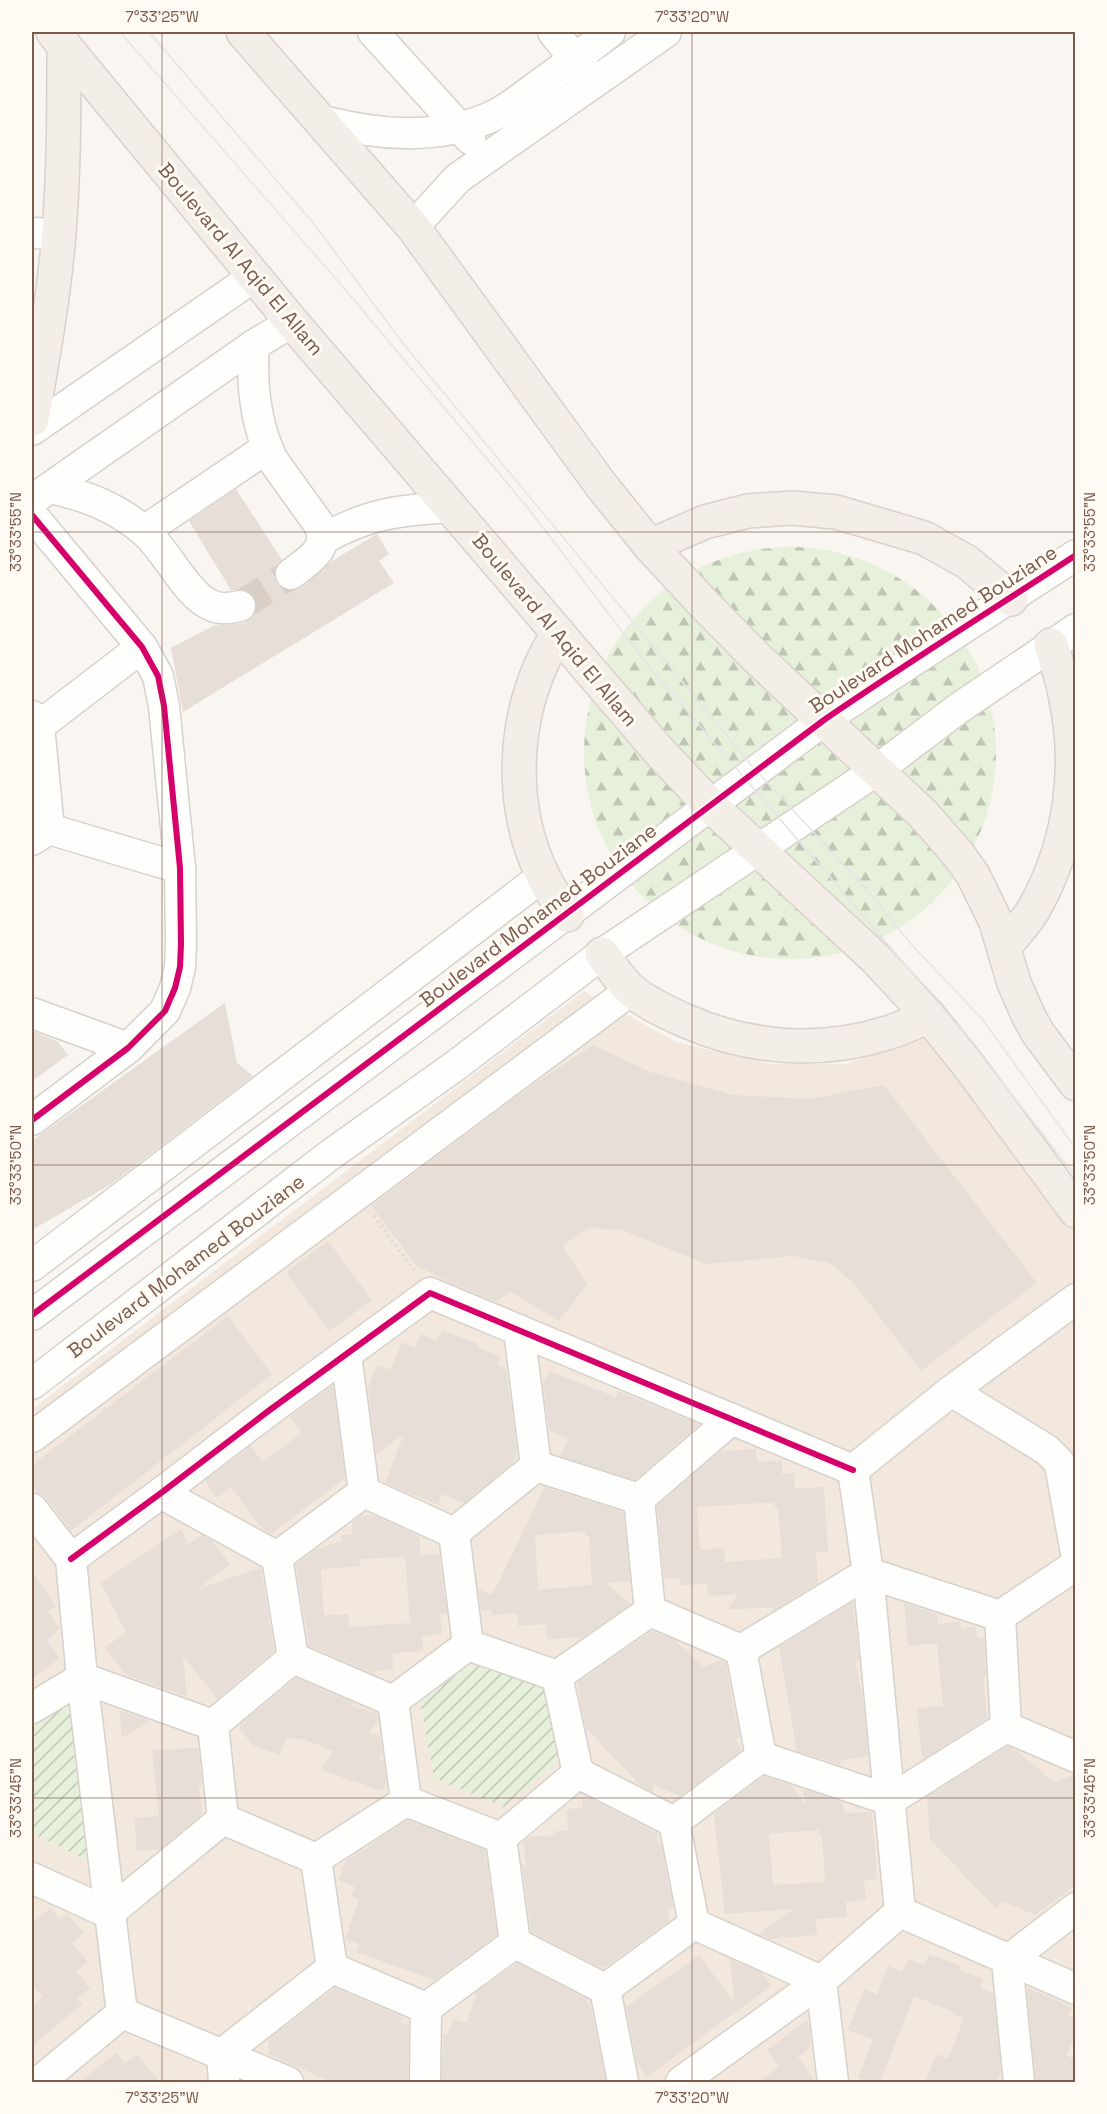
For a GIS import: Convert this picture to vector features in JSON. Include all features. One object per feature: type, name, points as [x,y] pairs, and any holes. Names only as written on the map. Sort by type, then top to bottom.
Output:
[{"type":"main road","points":[[243,32],[323,121],[413,227],[601,485],[650,546],[748,648],[942,833],[958,854],[985,899],[1004,948],[1014,983],[1029,1017],[1038,1033],[1076,1084]]},
{"type":"main road","points":[[32,419],[47,333],[45,234],[64,144],[58,38]]},
{"type":"main road","name":"Boulevard Al Aqid El Allam","points":[[58,38],[292,322],[629,717],[711,806],[875,957],[929,1016],[969,1066],[1076,1211]]},
{"type":"main road","points":[[650,546],[705,522],[748,511],[792,508],[836,512],[924,538],[968,562],[1011,599]]},
{"type":"main road","points":[[558,633],[541,664],[529,699],[521,734],[519,771],[522,807],[530,842],[543,876],[567,915]]},
{"type":"main road","points":[[1004,948],[1034,909],[1053,869],[1066,826],[1073,781],[1072,736],[1065,692],[1063,637]]},
{"type":"main road","points":[[602,954],[631,990],[669,1014],[710,1032],[754,1043],[799,1047],[843,1044],[887,1033],[929,1016]]},
{"type":"street","points":[[374,32],[461,127],[485,158]]},
{"type":"street","points":[[553,32],[593,82]]},
{"type":"street","points":[[323,121],[357,130],[391,134],[426,133],[461,127],[487,119],[510,107],[610,32]]},
{"type":"street","points":[[413,227],[458,178],[666,32]]},
{"type":"street","points":[[32,430],[255,276]]},
{"type":"street","points":[[41,494],[254,345],[292,322]]},
{"type":"street","points":[[254,345],[252,370],[254,397],[258,423],[267,448],[272,459],[318,523],[324,539]]},
{"type":"street","points":[[144,531],[267,448]]},
{"type":"street","points":[[41,494],[75,493],[123,515],[144,531],[168,557],[194,594],[203,602],[220,608],[240,606]]},
{"type":"street","points":[[291,574],[314,556],[324,539],[362,520],[404,510],[451,507]]},
{"type":"street","points":[[32,516],[142,647],[154,668],[162,688],[180,868],[180,956],[175,988],[165,1011],[128,1048],[32,1120]]},
{"type":"street","name":"Boulevard Mohamed Bouziane","points":[[32,1316],[824,720],[906,664],[1011,599],[1076,555]]},
{"type":"street","name":"Boulevard Mohamed Bouziane","points":[[32,1384],[330,1155],[455,1065],[602,954],[877,770],[959,708],[1063,637]]},
{"type":"street","points":[[142,647],[35,721],[40,834],[180,868]]},
{"type":"street","points":[[32,1266],[543,876]]},
{"type":"street","points":[[32,1437],[631,990]]},
{"type":"street","points":[[32,1013],[128,1048]]},
{"type":"street","points":[[71,1559],[430,1293],[853,1470]]},
{"type":"street","points":[[853,1470],[951,1391],[1076,1299]]},
{"type":"street","points":[[519,1330],[536,1466]]},
{"type":"street","points":[[346,1355],[364,1492]]},
{"type":"street","points":[[951,1391],[1047,1450],[1059,1462],[1076,1553]]},
{"type":"street","points":[[639,1499],[732,1419]]},
{"type":"street","points":[[536,1466],[639,1499]]},
{"type":"street","points":[[454,1533],[536,1466]]},
{"type":"street","points":[[853,1470],[867,1573],[900,1912]]},
{"type":"street","points":[[364,1492],[454,1533]]},
{"type":"street","points":[[277,1557],[364,1492]]},
{"type":"street","points":[[161,1493],[277,1557]]},
{"type":"street","points":[[639,1499],[650,1611]]},
{"type":"street","points":[[32,1509],[41,1543],[71,1559]]},
{"type":"street","points":[[454,1533],[468,1645]]},
{"type":"street","points":[[277,1557],[293,1658]]},
{"type":"street","points":[[71,1559],[82,1678],[122,2013]]},
{"type":"street","points":[[1000,1616],[1076,1565]]},
{"type":"street","points":[[741,1650],[867,1573],[1000,1616]]},
{"type":"street","points":[[650,1611],[741,1650]]},
{"type":"street","points":[[557,1676],[650,1611]]},
{"type":"street","points":[[1000,1616],[1006,1727]]},
{"type":"street","points":[[468,1645],[557,1676]]},
{"type":"street","points":[[393,1701],[468,1645]]},
{"type":"street","points":[[741,1650],[761,1757]]},
{"type":"street","points":[[293,1658],[393,1701]]},
{"type":"street","points":[[213,1725],[293,1658]]},
{"type":"street","points":[[557,1676],[578,1773]]},
{"type":"street","points":[[32,1708],[82,1678]]},
{"type":"street","points":[[82,1678],[213,1725]]},
{"type":"street","points":[[393,1701],[406,1802]]},
{"type":"street","points":[[213,1725],[223,1819]]},
{"type":"street","points":[[890,1800],[1006,1727]]},
{"type":"street","points":[[1006,1727],[1076,1757]]},
{"type":"street","points":[[761,1757],[890,1800]]},
{"type":"street","points":[[674,1822],[761,1757]]},
{"type":"street","points":[[578,1773],[674,1822]]},
{"type":"street","points":[[501,1838],[578,1773]]},
{"type":"street","points":[[406,1802],[501,1838]]},
{"type":"street","points":[[316,1859],[406,1802]]},
{"type":"street","points":[[110,1913],[223,1819]]},
{"type":"street","points":[[223,1819],[316,1859]]},
{"type":"street","points":[[674,1822],[694,1924]]},
{"type":"street","points":[[501,1838],[515,1943]]},
{"type":"street","points":[[316,1859],[332,1968]]},
{"type":"street","points":[[32,1878],[110,1913]]},
{"type":"street","points":[[1007,1960],[1076,1908]]},
{"type":"street","points":[[900,1912],[1076,1989]]},
{"type":"street","points":[[681,2082],[821,1982],[900,1912]]},
{"type":"street","points":[[694,1924],[821,1982]]},
{"type":"street","points":[[605,1989],[694,1924]]},
{"type":"street","points":[[515,1943],[605,1989]]},
{"type":"street","points":[[426,2008],[515,1943]]},
{"type":"street","points":[[1007,1960],[1019,2082]]},
{"type":"street","points":[[332,1968],[426,2008]]},
{"type":"street","points":[[223,2068],[332,1968]]},
{"type":"street","points":[[821,1982],[833,2082]]},
{"type":"street","points":[[605,1989],[623,2082]]},
{"type":"street","points":[[425,2082],[426,2008]]},
{"type":"street","points":[[122,2013],[223,2068],[288,2082]]},
{"type":"street","points":[[39,2082],[122,2013]]},
{"type":"path","points":[[380,1225],[430,1293]]},
{"type":"shaded area","points":[[584,991],[676,1042],[771,1064],[848,1064],[928,1028],[1075,1226],[1075,2082],[32,2082],[32,1409]]},
{"type":"green space","points":[[790,547],[830,550],[869,562],[905,581],[936,607],[962,638],[981,674],[993,713],[996,753],[993,793],[981,832],[962,868],[936,899],[905,925],[869,944],[830,956],[790,959],[750,956],[711,944],[675,925],[644,899],[618,868],[599,832],[587,793],[584,753],[587,713],[599,674],[618,638],[644,607],[675,581],[711,562],[750,550]]},
{"type":"green space","points":[[480,1658],[552,1684],[561,1760],[504,1807],[434,1778],[420,1701]]},
{"type":"green space","points":[[78,1688],[99,1866],[32,1833],[32,1715]]},
{"type":"building","points":[[236,489],[282,560],[275,567],[274,575],[277,584],[284,590],[292,591],[301,588],[332,561],[377,534],[389,554],[379,561],[394,583],[183,712],[171,648],[215,625],[244,623],[257,611],[257,602],[252,594],[245,589],[231,590],[189,521]]},
{"type":"building","points":[[225,1003],[237,1063],[253,1076],[111,1184],[32,1230],[32,1141]]},
{"type":"building","points":[[32,1031],[57,1041],[68,1055],[32,1081]]},
{"type":"building","points":[[593,1045],[650,1072],[734,1095],[811,1099],[884,1085],[1037,1283],[921,1371],[853,1282],[829,1263],[793,1256],[706,1264],[622,1230],[588,1228],[562,1246],[587,1284],[559,1321],[510,1291],[497,1302],[451,1283],[416,1265],[371,1206],[524,1091]]},
{"type":"building","points":[[328,1241],[372,1300],[329,1331],[286,1272]]},
{"type":"building","points":[[228,1316],[272,1374],[71,1531],[46,1498],[37,1493],[32,1485],[32,1465]]},
{"type":"building","points":[[442,1330],[478,1344],[477,1347],[501,1357],[497,1365],[506,1369],[517,1451],[512,1464],[464,1503],[442,1494],[438,1505],[385,1483],[404,1434],[376,1454],[368,1388],[377,1365],[391,1370],[402,1342],[415,1348],[421,1334],[437,1341]]},
{"type":"building","points":[[549,1371],[616,1397],[618,1391],[699,1424],[635,1480],[560,1456],[568,1439],[549,1430],[543,1383]]},
{"type":"building","points":[[333,1385],[345,1478],[271,1534],[263,1530],[231,1487],[217,1498],[205,1481],[251,1446],[262,1462],[302,1433],[290,1417]]},
{"type":"building","points":[[756,1449],[757,1462],[782,1460],[782,1474],[794,1473],[795,1489],[824,1487],[828,1551],[816,1552],[818,1583],[773,1611],[772,1607],[727,1610],[738,1594],[708,1596],[707,1584],[681,1585],[680,1578],[664,1579],[657,1506],[721,1451]],"holes":[[[774,1502],[775,1507],[778,1507],[782,1558],[725,1562],[724,1548],[700,1550],[697,1507]]]},
{"type":"building","points":[[545,1487],[623,1512],[630,1581],[606,1583],[630,1604],[583,1637],[547,1639],[546,1624],[518,1626],[517,1613],[492,1615],[491,1610],[481,1611],[478,1589],[492,1595]],"holes":[[[585,1531],[586,1536],[589,1536],[592,1585],[538,1590],[535,1535]]]},
{"type":"building","points":[[373,1515],[419,1536],[420,1555],[439,1554],[447,1614],[440,1614],[442,1634],[422,1636],[423,1651],[392,1653],[393,1669],[372,1673],[309,1646],[296,1565],[315,1550],[341,1541],[341,1535],[352,1534],[352,1523],[361,1516]],"holes":[[[405,1557],[410,1623],[349,1627],[348,1614],[324,1615],[321,1569],[360,1566],[360,1559]]]},
{"type":"building","points":[[181,1529],[188,1544],[202,1535],[211,1540],[230,1564],[198,1589],[261,1568],[274,1651],[217,1699],[183,1656],[187,1697],[126,1675],[105,1647],[126,1633],[101,1583]]},
{"type":"building","points":[[32,1572],[56,1606],[48,1612],[60,1629],[46,1640],[60,1658],[32,1679]]},
{"type":"building","points":[[853,1602],[859,1660],[855,1661],[863,1701],[868,1756],[840,1760],[841,1765],[797,1751],[779,1647]]},
{"type":"building","points":[[904,1603],[937,1614],[938,1624],[960,1621],[961,1629],[976,1627],[977,1638],[984,1638],[986,1677],[983,1677],[987,1718],[925,1758],[922,1756],[917,1708],[943,1706],[937,1643],[908,1646]]},
{"type":"building","points":[[652,1631],[673,1639],[704,1667],[721,1660],[726,1663],[734,1716],[740,1737],[736,1739],[742,1750],[680,1796],[653,1784],[653,1792],[641,1786],[586,1728],[579,1695],[578,1682]]},
{"type":"building","points":[[296,1678],[354,1703],[352,1706],[377,1713],[378,1719],[369,1733],[380,1736],[382,1752],[379,1759],[384,1762],[386,1782],[383,1791],[321,1770],[333,1751],[306,1740],[287,1737],[280,1755],[253,1746],[240,1729],[240,1725]]},
{"type":"building","points":[[119,1710],[150,1721],[122,1738]]},
{"type":"building","points":[[1008,1746],[1054,1782],[1076,1774],[1076,1885],[1035,1915],[1002,1901],[996,1909],[930,1839],[927,1797]]},
{"type":"building","points":[[198,1748],[202,1814],[160,1849],[137,1851],[134,1818],[159,1816],[152,1750]]},
{"type":"building","points":[[764,1776],[790,1785],[806,1805],[803,1789],[843,1803],[844,1813],[872,1812],[877,1879],[864,1880],[866,1900],[846,1902],[847,1917],[816,1919],[817,1935],[769,1939],[759,1934],[794,1909],[725,1914],[714,1814]],"holes":[[[819,1830],[819,1835],[822,1835],[825,1882],[773,1885],[769,1834]]]},
{"type":"building","points":[[591,1799],[657,1833],[673,1908],[668,1909],[669,1921],[607,1966],[601,1967],[531,1932],[522,1864],[526,1866],[524,1841],[529,1837],[555,1835],[555,1831],[568,1830],[567,1809],[583,1808],[582,1800]]},
{"type":"building","points":[[408,1820],[485,1850],[497,1935],[435,1980],[356,1952],[359,1944],[345,1939],[359,1900],[351,1897],[355,1887],[338,1880],[346,1860],[366,1850],[368,1846]]},
{"type":"building","points":[[50,1908],[60,1919],[67,1914],[84,1933],[72,1943],[88,1962],[76,1971],[90,1988],[77,1998],[82,2004],[32,2046],[32,2006],[43,1997],[32,1985],[32,1923]]},
{"type":"building","points":[[929,1954],[961,1966],[959,1970],[983,1979],[980,1988],[993,1993],[1001,2071],[996,2082],[925,2082],[937,2054],[948,2059],[964,2018],[914,1996],[880,2082],[858,2078],[873,2039],[848,2030],[864,1989],[877,1995],[888,1966],[902,1972],[908,1959],[924,1965]]},
{"type":"building","points":[[699,1955],[735,2004],[730,1959],[762,1973],[771,1986],[647,2077],[637,2063],[626,2007]]},
{"type":"building","points":[[517,1963],[587,1999],[586,2002],[590,2004],[606,2082],[442,2082],[443,2034],[447,2035],[453,2019],[467,2023],[476,1995],[474,1994]]},
{"type":"building","points":[[335,1988],[402,2017],[400,2022],[409,2025],[408,2082],[332,2082],[268,2054],[269,2039]]},
{"type":"building","points":[[1029,1988],[1072,2008],[1068,2015],[1076,2018],[1076,2034],[1066,2055],[1076,2060],[1076,2082],[1036,2082],[1027,1991]]},
{"type":"building","points":[[806,2021],[809,2024],[811,2047],[800,2056],[796,2054],[816,2082],[758,2082],[779,2067],[767,2050]]},
{"type":"building","points":[[116,2053],[125,2064],[137,2055],[160,2082],[79,2082]]},
{"type":"tunnel","points":[[240,606],[291,574]]},
{"type":"tram line","points":[[120,32],[344,288],[528,508],[650,668],[963,1032],[1076,1177]]},
{"type":"tram line","points":[[149,32],[314,224],[405,346],[752,766],[869,892],[911,944],[983,1020],[1076,1149]]},
{"type":"cycle path","points":[[32,515],[142,647],[158,676],[164,706],[180,868],[181,944],[180,967],[175,988],[165,1011],[128,1048],[32,1120]]},
{"type":"cycle path","points":[[32,1315],[824,720],[1076,555]]},
{"type":"cycle path","points":[[71,1559],[430,1293],[853,1470]]}]
